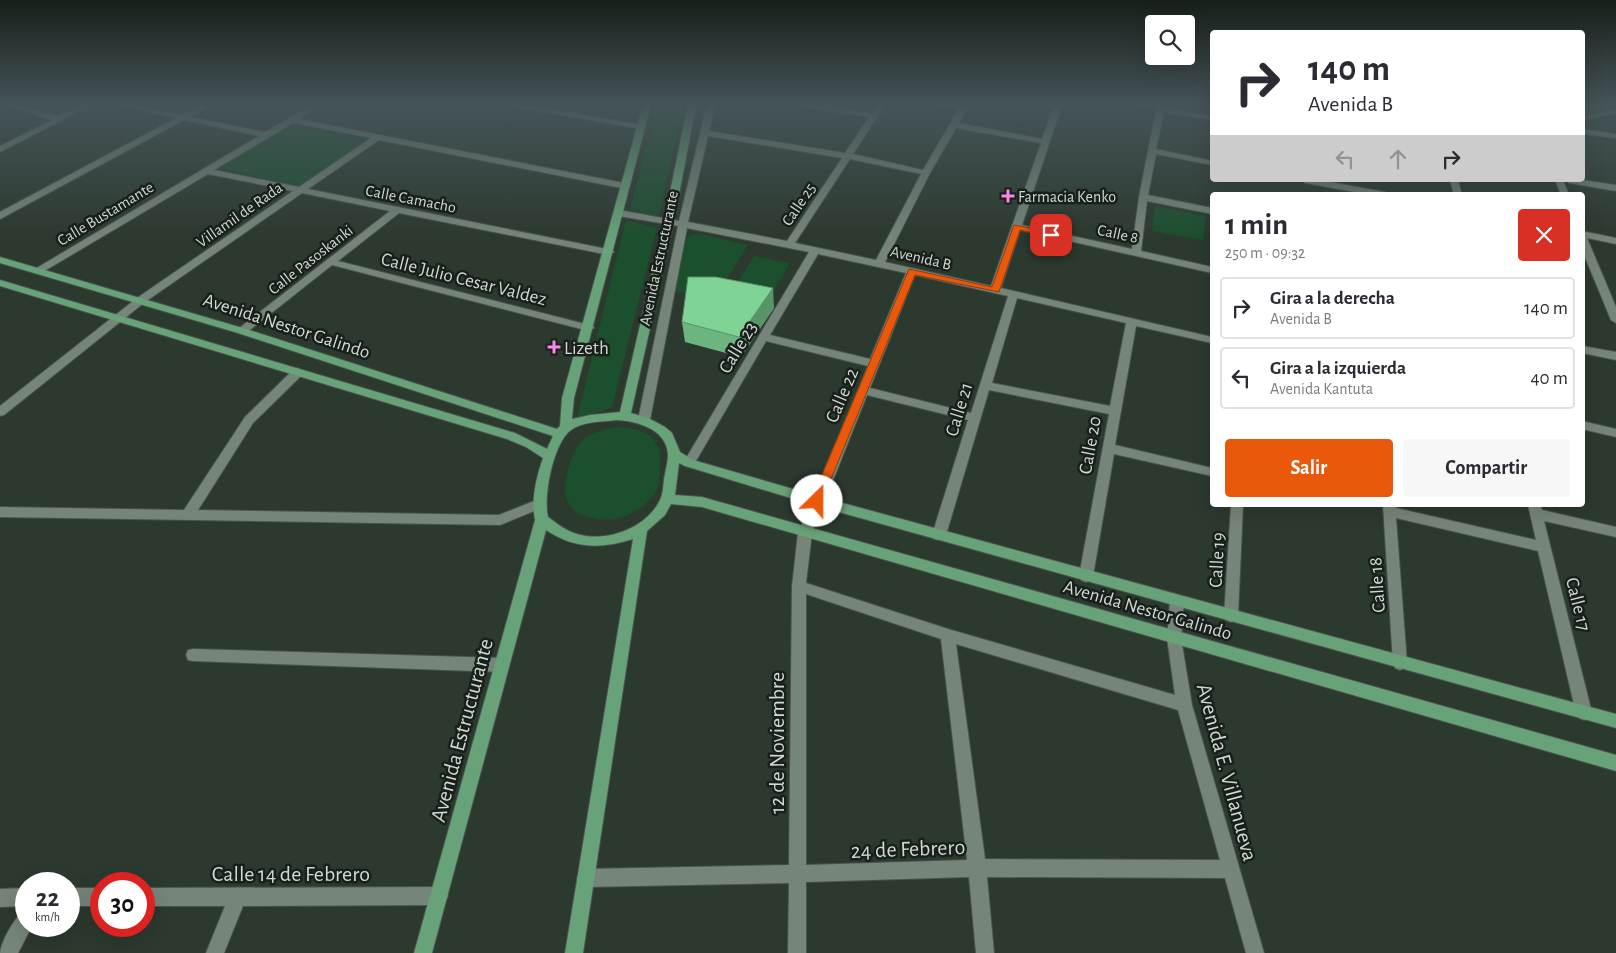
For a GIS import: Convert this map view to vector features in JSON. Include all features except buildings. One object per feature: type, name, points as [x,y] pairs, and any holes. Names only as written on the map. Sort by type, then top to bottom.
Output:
[{"type":"main road","points":[[563,431],[589,419],[625,416],[644,420],[660,428],[670,440],[674,454],[668,499],[657,516],[642,529],[620,538],[598,542],[576,540],[558,532],[541,512],[549,456],[563,431],[568,398],[589,328],[636,149]]},
{"type":"main road","name":"Avenida Estructurante","points":[[625,416],[683,149]]},
{"type":"main road","name":"Avenida Nestor Galindo","points":[[0,260],[141,300],[563,431]]},
{"type":"main road","points":[[0,283],[510,436],[530,444],[549,456]]},
{"type":"main road","name":"Avenida Nestor Galindo","points":[[674,454],[689,463],[817,501],[1616,721]]},
{"type":"main road","name":"Avenida Nestor Galindo","points":[[668,499],[702,502],[1616,763]]},
{"type":"main road","name":"Avenida Estructurante","points":[[423,953],[502,665],[541,512]]},
{"type":"main road","points":[[574,953],[642,529]]},
{"type":"street","points":[[0,216],[124,149]]},
{"type":"street","name":"Calle Bustamante","points":[[38,271],[243,149]]},
{"type":"street","name":"Villamil de Rada","points":[[0,412],[141,300],[358,149]]},
{"type":"street","points":[[445,149],[626,186]]},
{"type":"street","name":"Avenida Estructurante","points":[[644,420],[683,224],[701,149]]},
{"type":"street","points":[[807,149],[926,173]]},
{"type":"street","name":"Calle 25","points":[[789,245],[852,149]]},
{"type":"street","points":[[879,264],[940,149]]},
{"type":"street","points":[[995,290],[1043,149]]},
{"type":"street","points":[[1136,253],[1143,197],[1152,151],[1210,163]]},
{"type":"street","name":"Calle Camacho","points":[[207,170],[609,252]]},
{"type":"street","points":[[1316,182],[1369,192]]},
{"type":"street","points":[[1581,182],[1616,188]]},
{"type":"street","points":[[1143,197],[1210,211]]},
{"type":"street","name":"Calle Pasoskanki","points":[[242,331],[397,210]]},
{"type":"street","name":"Avenida B","points":[[620,213],[815,250],[1210,340]]},
{"type":"street","name":"Calle 8","points":[[1017,227],[1210,270]]},
{"type":"street","points":[[1585,236],[1616,241]]},
{"type":"street","points":[[1585,243],[1616,320]]},
{"type":"street","name":"Calle 23","points":[[689,463],[815,250]]},
{"type":"street","name":"Calle Julio Cesar Valdez","points":[[331,262],[589,328]]},
{"type":"street","name":"Calle 22","points":[[805,532],[912,271]]},
{"type":"street","name":"Calle 21","points":[[939,535],[1013,295]]},
{"type":"street","name":"Calle 20","points":[[1086,576],[1131,322]]},
{"type":"street","points":[[763,337],[874,364]]},
{"type":"street","points":[[1585,350],[1616,356]]},
{"type":"street","points":[[188,515],[249,420],[298,372]]},
{"type":"street","points":[[985,385],[1114,411]]},
{"type":"street","points":[[863,390],[975,418]]},
{"type":"street","points":[[1585,426],[1616,433]]},
{"type":"street","points":[[1108,448],[1210,472]]},
{"type":"street","name":"Calle 19","points":[[1232,616],[1237,507]]},
{"type":"street","points":[[1389,508],[1544,547]]},
{"type":"street","name":"Calle 18","points":[[1389,508],[1400,662]]},
{"type":"street","points":[[1535,510],[1616,532]]},
{"type":"street","name":"Calle 17","points":[[1535,510],[1584,713]]},
{"type":"street","points":[[0,512],[500,520],[541,512]]},
{"type":"street","name":"12 de Noviembre","points":[[798,953],[799,586],[805,532]]},
{"type":"street","points":[[799,586],[948,635],[1184,705]]},
{"type":"street","name":"Avenida E. Villanueva","points":[[1177,601],[1174,638],[1184,705],[1255,953]]},
{"type":"street","points":[[948,635],[977,868],[985,953]]},
{"type":"street","points":[[193,655],[502,665]]},
{"type":"street","name":"24 de Febrero","points":[[586,878],[977,868],[1231,869]]},
{"type":"street","name":"Calle 14 de Febrero","points":[[155,897],[439,896]]},
{"type":"street","points":[[0,898],[15,897]]},
{"type":"street","points":[[215,953],[237,897]]},
{"type":"street","points":[[8,953],[16,937]]},
{"type":"green space","points":[[249,149],[353,149],[299,186],[218,168]]},
{"type":"green space","points":[[646,149],[674,149],[659,216],[630,210]]},
{"type":"green space","points":[[1155,206],[1206,216],[1203,240],[1152,231]]},
{"type":"green space","points":[[626,220],[657,228],[612,408],[577,418]]},
{"type":"green space","points":[[697,233],[748,245],[718,293],[676,292],[685,238]]},
{"type":"green space","points":[[754,256],[790,263],[769,299],[732,291]]},
{"type":"green space","points":[[620,427],[638,430],[651,436],[655,441],[660,456],[658,487],[639,509],[623,517],[605,520],[578,513],[568,502],[565,488],[572,457],[578,446],[588,436],[601,430]]},
{"type":"place","name":"Farmacia Kenko","points":[[1008,196]]},
{"type":"place","name":"Lizeth","points":[[554,347]]},
{"type":"route","points":[[817,501],[912,271],[995,290],[1017,227],[1051,235]]}]
